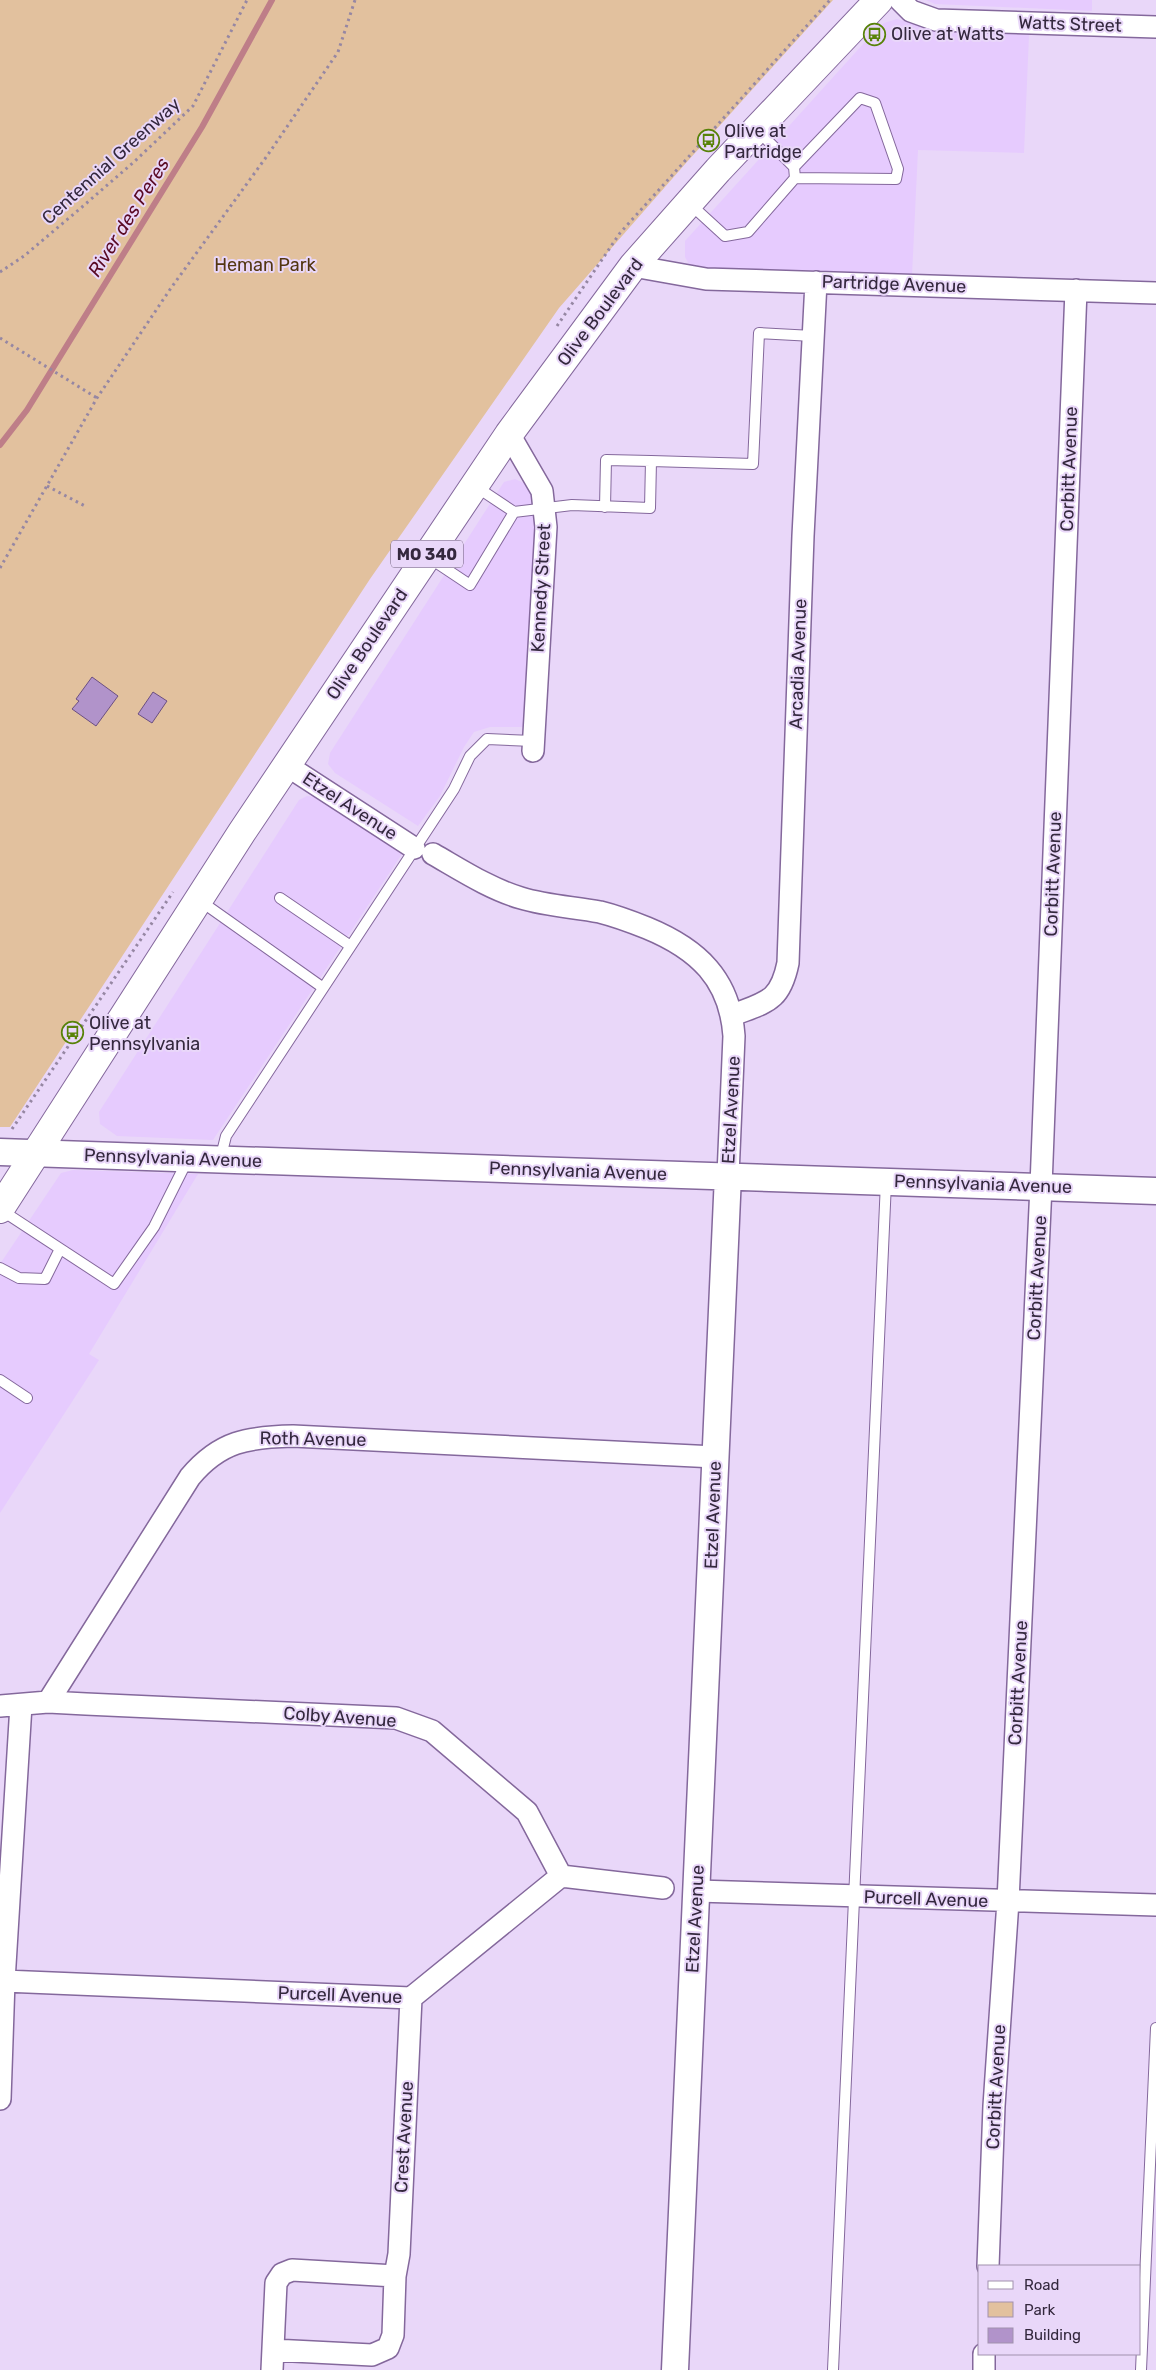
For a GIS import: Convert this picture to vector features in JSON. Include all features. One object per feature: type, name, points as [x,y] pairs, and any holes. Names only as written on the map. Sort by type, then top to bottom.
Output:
[{"type":"main road","name":"Olive Boulevard","points":[[0,1209],[286,765],[509,434],[633,266],[756,129],[879,0]]},
{"type":"street","name":"Watts Street","points":[[900,0],[911,11],[936,20],[1156,27]]},
{"type":"street","name":"Partridge Avenue","points":[[633,266],[706,279],[1156,292]]},
{"type":"street","name":"Arcadia Avenue","points":[[733,1015],[776,995],[784,981],[788,963],[803,536],[816,282]]},
{"type":"street","name":"Corbitt Avenue","points":[[988,2265],[994,2106],[1008,1901],[1041,1186],[1076,290]]},
{"type":"street","name":"Kennedy Street","points":[[509,434],[542,491],[546,527],[533,746]]},
{"type":"street","name":"Etzel Avenue","points":[[286,765],[424,851],[479,881],[521,898],[601,913],[638,925],[678,944],[697,956],[709,968],[719,981],[733,1015],[734,1036],[675,2370]]},
{"type":"street","name":"Pennsylvania Avenue","points":[[0,1152],[886,1180],[1156,1191]]},
{"type":"street","name":"Roth Avenue","points":[[48,1702],[190,1477],[203,1461],[221,1448],[263,1436],[293,1436],[715,1456]]},
{"type":"street","name":"Colby Avenue","points":[[0,1706],[48,1702],[396,1718],[432,1730],[527,1812],[561,1876]]},
{"type":"street","points":[[0,2099],[4,1981],[21,1705]]},
{"type":"street","points":[[0,1776],[13,1815]]},
{"type":"street","name":"Purcell Avenue","points":[[4,1981],[411,1998],[561,1876]]},
{"type":"street","points":[[561,1876],[663,1888]]},
{"type":"street","name":"Purcell Avenue","points":[[697,1891],[1156,1905]]},
{"type":"street","name":"Crest Avenue","points":[[395,2276],[292,2270],[282,2274],[276,2283],[272,2360],[372,2355],[388,2348],[393,2335],[395,2276],[399,2254],[411,1998]]},
{"type":"street","points":[[984,2355],[984,2370]]},
{"type":"lane","points":[[689,203],[725,236],[748,232],[795,172],[860,98],[875,103],[898,169],[896,179],[795,172],[756,129]]},
{"type":"lane","points":[[605,507],[606,460],[753,464],[759,333],[813,336]]},
{"type":"lane","points":[[474,485],[514,512],[572,505],[650,508],[651,460]]},
{"type":"lane","points":[[426,556],[470,585],[514,512]]},
{"type":"lane","points":[[220,1160],[226,1136],[349,945],[424,851],[470,756],[487,739],[533,746]]},
{"type":"lane","points":[[280,898],[349,945]]},
{"type":"lane","points":[[198,899],[322,987]]},
{"type":"lane","points":[[0,1209],[114,1284],[154,1227],[184,1167],[184,1158]]},
{"type":"lane","points":[[833,2370],[886,1180]]},
{"type":"lane","points":[[0,1268],[19,1278],[45,1279],[60,1249]]},
{"type":"lane","points":[[0,1380],[27,1398]]},
{"type":"lane","points":[[1141,2370],[1156,2028]]},
{"type":"path","name":"Centennial Greenway","points":[[0,272],[24,256],[82,207],[193,106],[247,0]]},
{"type":"path","points":[[0,568],[97,398],[170,288],[267,156],[338,52],[356,0]]},
{"type":"path","points":[[0,338],[97,398]]},
{"type":"path","points":[[47,486],[85,506]]},
{"type":"shaded area","points":[[926,0],[1092,0],[1092,11],[935,4]]},
{"type":"shaded area","points":[[897,19],[928,30],[1029,35],[1024,153],[918,150],[912,275],[707,269],[690,266],[685,257],[685,241],[874,32],[884,23]]},
{"type":"shaded area","points":[[515,479],[524,483],[531,495],[537,510],[538,530],[523,727],[490,727],[474,732],[464,747],[440,796],[418,826],[335,773],[328,764],[330,753],[504,482]]},
{"type":"shaded area","points":[[307,796],[315,797],[402,854],[213,1140],[117,1136],[100,1124],[99,1112],[299,800]]},
{"type":"shaded area","points":[[73,1170],[198,1174],[89,1354],[99,1360],[0,1513],[0,1264],[61,1173]]},
{"type":"green space","name":"Heman Park","points":[[0,0],[833,0],[559,308],[370,579],[10,1127],[0,1127]]},
{"type":"building","points":[[92,677],[118,696],[96,726],[72,709],[79,701],[76,699]]},
{"type":"building","points":[[153,692],[167,701],[152,723],[138,714]]},
{"type":"waterway","name":"River des Peres","points":[[0,445],[27,410],[202,127],[272,0]]},
{"type":"place","name":"Olive at Watts","points":[[875,34]]},
{"type":"place","name":"Olive at Partridge","points":[[708,141]]},
{"type":"place","name":"Olive at Pennsylvania","points":[[73,1033]]}]
